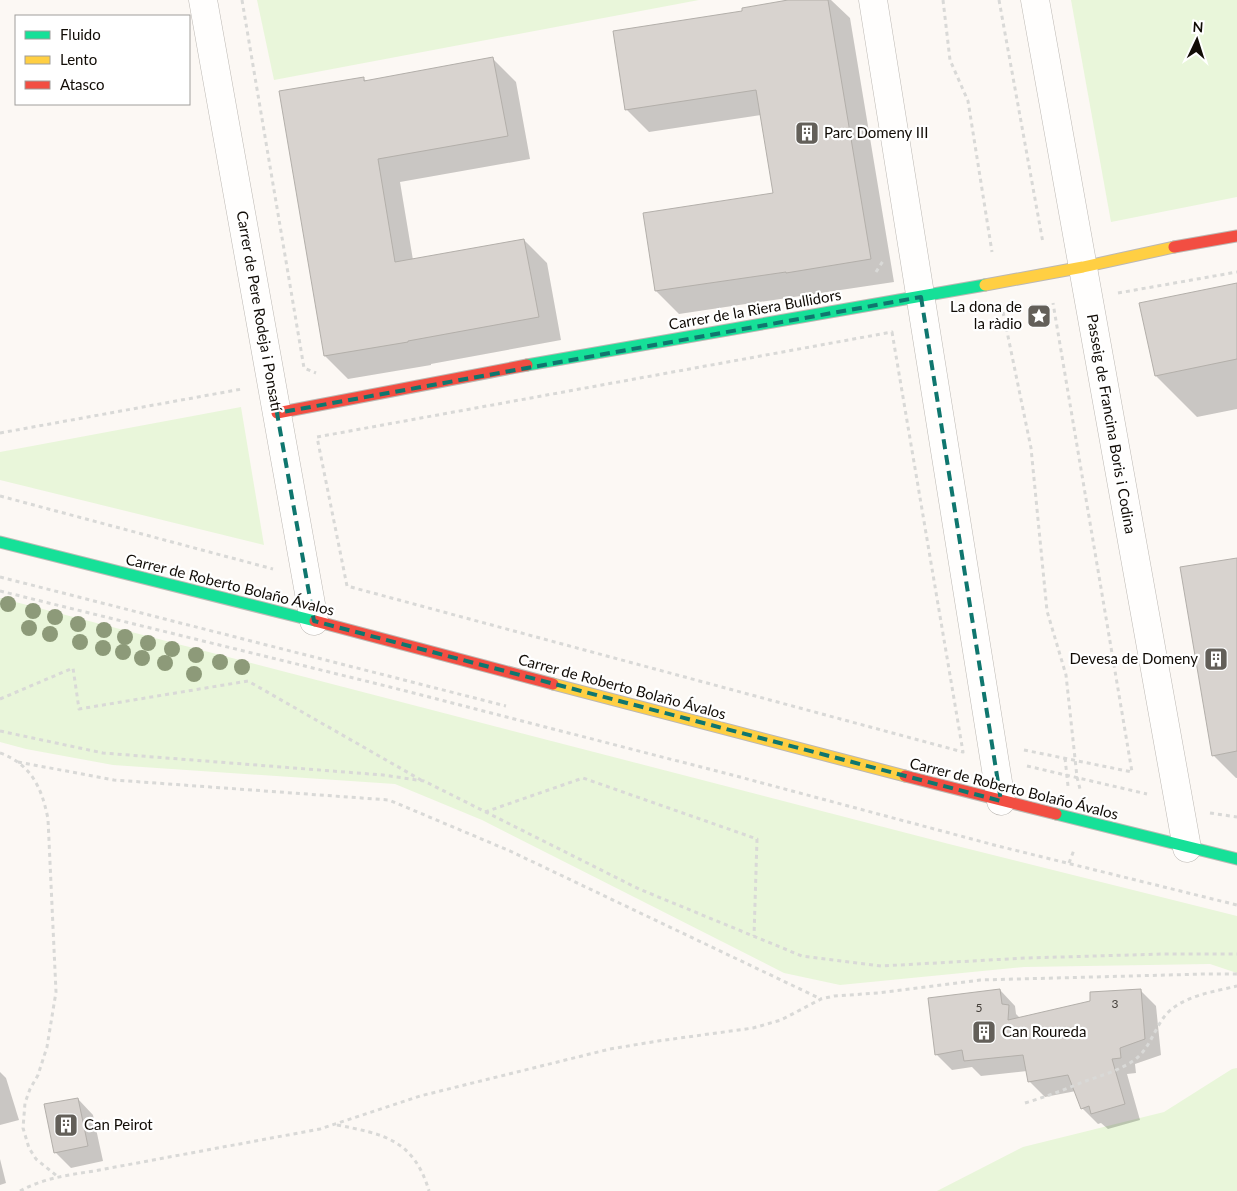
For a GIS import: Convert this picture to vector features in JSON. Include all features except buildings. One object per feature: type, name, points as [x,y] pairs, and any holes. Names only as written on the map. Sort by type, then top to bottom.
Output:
[{"type":"street","name":"Carrer de Pere Rodeja i Ponsatí","points":[[203,0],[314,621]]},
{"type":"street","points":[[873,0],[1001,801]]},
{"type":"street","name":"Passeig de Francina Boris i Codina","points":[[1035,0],[1187,848]]},
{"type":"street","name":"Carrer de la Riera Bullidors","points":[[277,413],[590,354],[1048,274],[1144,253],[1237,236]]},
{"type":"street","name":"Carrer de Roberto Bolaño Ávalos","points":[[0,542],[314,621],[1082,822],[1237,859]]},
{"type":"path","points":[[242,0],[304,368],[321,375]]},
{"type":"path","points":[[943,0],[950,60],[968,101],[997,283],[1031,448],[1047,612],[1066,675],[1076,778],[1086,808],[1069,864]]},
{"type":"path","points":[[999,0],[1048,274],[1132,772],[1024,750],[1023,741]]},
{"type":"path","points":[[876,272],[885,258]]},
{"type":"path","points":[[1109,294],[1237,272]]},
{"type":"path","points":[[962,752],[892,332],[317,437],[347,586],[962,752],[1179,801],[1200,811],[1237,817]]},
{"type":"path","points":[[0,433],[248,388]]},
{"type":"path","points":[[0,496],[276,570],[274,560]]},
{"type":"path","points":[[0,591],[390,687],[1069,864],[1237,905]]},
{"type":"path","points":[[0,699],[73,668],[78,709],[248,681],[424,781],[639,889],[802,956],[881,966],[1036,958],[1237,954]]},
{"type":"path","points":[[0,731],[102,753],[373,775],[424,781]]},
{"type":"path","points":[[0,753],[18,762],[28,771],[43,797],[48,819],[56,992],[47,1047],[38,1075],[25,1103],[23,1128],[29,1148],[36,1158],[57,1176]]},
{"type":"path","points":[[18,762],[114,780],[389,800],[510,851],[821,999]]},
{"type":"path","points":[[485,812],[583,778],[757,839],[754,936]]},
{"type":"path","points":[[20,1191],[57,1176],[94,1171],[320,1129],[420,1096],[610,1049],[753,1028],[781,1020],[821,999],[980,980],[1237,974]]},
{"type":"path","points":[[1025,1103],[1063,1091],[1135,1060],[1147,1047],[1164,1017],[1174,1007],[1191,999],[1237,986]]},
{"type":"path","points":[[337,1124],[372,1132],[400,1144],[414,1159],[424,1176],[429,1191]]},
{"type":"highlighted area","points":[[921,297],[1001,801],[314,621],[277,413]]},
{"type":"green space","points":[[257,0],[699,0],[274,80]]},
{"type":"green space","points":[[1071,0],[1237,0],[1237,197],[1111,222]]},
{"type":"green space","points":[[241,407],[264,545],[0,480],[0,452]]},
{"type":"green space","points":[[0,598],[949,844],[1237,916],[1237,973],[1210,964],[1024,967],[840,985],[784,973],[482,820],[395,784],[113,765],[26,749],[0,742]]},
{"type":"green space","points":[[1237,1068],[1237,1191],[937,1191],[1023,1147],[1164,1112],[1232,1069]]},
{"type":"traffic: fast","points":[[527,365],[985,285]]},
{"type":"traffic: fast","points":[[0,542],[315,621]]},
{"type":"traffic: fast","points":[[1056,814],[1237,859]]},
{"type":"traffic: slow","points":[[985,285],[1083,267],[1174,247]]},
{"type":"traffic: slow","points":[[553,684],[905,776]]},
{"type":"traffic: jam","points":[[1174,247],[1237,236]]},
{"type":"traffic: jam","points":[[277,413],[527,365]]},
{"type":"traffic: jam","points":[[315,621],[553,684]]},
{"type":"traffic: jam","points":[[905,776],[1056,814]]},
{"type":"place","name":"Parc Domeny III","points":[[807,133]]},
{"type":"place","name":"La dona de la ràdio","points":[[1039,316]]},
{"type":"place","name":"Devesa de Domeny","points":[[1216,659]]},
{"type":"place","name":"Can Roureda","points":[[984,1032]]},
{"type":"place","name":"Can Peirot","points":[[66,1125]]}]
